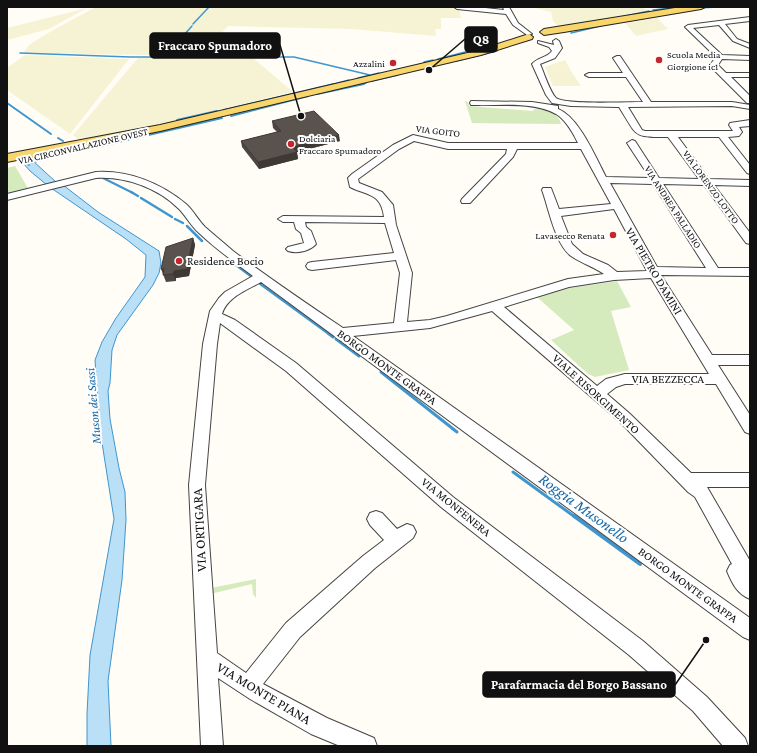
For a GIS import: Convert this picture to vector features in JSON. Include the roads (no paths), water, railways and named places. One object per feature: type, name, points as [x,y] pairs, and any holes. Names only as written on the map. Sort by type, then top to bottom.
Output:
[{"type":"main road","name":"VIA CIRCONVALLAZIONE OVEST","points":[[534,39],[543,32],[582,27],[642,15],[701,7]]},
{"type":"main road","name":"VIA CIRCONVALLAZIONE OVEST","points":[[9,161],[160,128],[510,44],[534,39],[557,39],[582,27]]},
{"type":"main road","name":"VIA CIRCONVALLAZIONE OVEST","points":[[543,32],[553,34],[557,39]]},
{"type":"street","points":[[457,7],[507,9],[515,24],[534,39],[551,46],[556,51],[558,48],[557,39]]},
{"type":"street","points":[[750,19],[688,27],[720,58],[750,58]]},
{"type":"street","points":[[720,23],[735,40],[750,46]]},
{"type":"street","points":[[515,24],[543,32]]},
{"type":"street","name":"VIA PIETRO DAMINI","points":[[556,51],[552,56],[539,61],[536,64],[557,104],[572,125],[654,272],[750,428]]},
{"type":"street","points":[[617,58],[627,75],[648,104]]},
{"type":"street","points":[[720,58],[714,65],[726,75],[750,102]]},
{"type":"street","points":[[589,76],[627,75]]},
{"type":"street","points":[[726,75],[750,75]]},
{"type":"street","points":[[474,103],[622,105],[732,104],[750,102]]},
{"type":"street","points":[[543,104],[557,104]]},
{"type":"street","points":[[622,105],[639,132],[643,134],[738,134],[733,124],[750,123]]},
{"type":"street","name":"VIA LORENZO LOTTO","points":[[672,134],[750,241]]},
{"type":"street","points":[[722,134],[750,171]]},
{"type":"street","name":"VIA GOITO","points":[[389,215],[386,202],[381,196],[354,185],[353,178],[380,157],[410,139],[421,139],[448,146],[583,146]]},
{"type":"street","name":"VIA ANDREA PALLADIO","points":[[632,143],[714,271]]},
{"type":"street","points":[[466,201],[510,154],[513,146]]},
{"type":"street","name":"BORGO MONTE GRAPPA","points":[[7,197],[96,175],[117,175],[130,177],[159,190],[179,204],[201,229],[216,243],[261,277],[750,630]]},
{"type":"street","points":[[603,180],[750,183]]},
{"type":"street","points":[[547,190],[568,247],[577,254],[609,271],[614,276]]},
{"type":"street","points":[[556,213],[617,206]]},
{"type":"street","points":[[283,219],[389,215],[406,273],[400,326]]},
{"type":"street","points":[[292,249],[306,247],[310,244],[306,232],[301,229],[299,219]]},
{"type":"street","points":[[312,266],[400,256]]},
{"type":"street","points":[[341,334],[346,332],[430,324],[495,306],[557,285],[614,276],[654,272],[750,272]]},
{"type":"street","points":[[216,316],[219,306],[226,298],[261,277]]},
{"type":"street","name":"VIALE RISORGIMENTO","points":[[495,306],[624,417],[691,484],[701,492],[750,578]]},
{"type":"street","name":"VIA ORTIGARA","points":[[212,746],[197,485],[210,344],[216,316]]},
{"type":"street","name":"VIA MONFENERA","points":[[216,316],[230,323],[291,367],[447,502],[636,648],[700,704],[737,746]]},
{"type":"street","points":[[709,360],[750,360]]},
{"type":"street","name":"VIA BEZZECCA","points":[[597,393],[611,383],[625,379],[720,379]]},
{"type":"street","points":[[691,484],[750,480]]},
{"type":"street","name":"VIALE RISORGIMENTO","points":[[691,484],[693,492],[745,586],[750,590]]},
{"type":"street","points":[[248,686],[293,630],[368,562],[402,536],[376,518]]},
{"type":"street","name":"VIA MONTE PIANA","points":[[206,658],[248,686],[319,726],[366,746]]},
{"type":"water","points":[[33,161],[56,182],[47,185],[24,164]]},
{"type":"water","points":[[63,185],[98,212],[159,251],[161,263],[159,273],[153,285],[117,335],[112,350],[110,383],[108,391],[110,419],[125,492],[126,520],[122,580],[108,681],[111,746],[87,746],[90,655],[114,519],[100,430],[95,360],[102,342],[116,318],[145,277],[146,255],[126,239],[51,188]]},
{"type":"waterway","points":[[193,24],[209,7]]},
{"type":"waterway","points":[[653,10],[679,7]]},
{"type":"waterway","points":[[699,8],[717,7]]},
{"type":"waterway","points":[[616,18],[649,11]]},
{"type":"waterway","points":[[571,33],[609,24]]},
{"type":"waterway","points":[[170,57],[175,45],[192,26]]},
{"type":"waterway","points":[[475,50],[496,45]]},
{"type":"waterway","points":[[438,59],[469,51]]},
{"type":"waterway","points":[[456,61],[497,51]]},
{"type":"waterway","points":[[20,53],[170,57]]},
{"type":"waterway","points":[[170,57],[294,57],[370,75]]},
{"type":"waterway","points":[[424,62],[433,60]]},
{"type":"waterway","points":[[358,78],[379,73]]},
{"type":"waterway","points":[[372,81],[398,75]]},
{"type":"waterway","points":[[332,84],[349,80]]},
{"type":"waterway","points":[[359,85],[366,83]]},
{"type":"waterway","points":[[224,110],[332,84]]},
{"type":"waterway","points":[[317,94],[364,84]]},
{"type":"waterway","points":[[231,116],[308,96]]},
{"type":"waterway","name":"Roggia Musonello","points":[[7,103],[51,134]]},
{"type":"waterway","points":[[177,120],[217,111]]},
{"type":"waterway","points":[[92,148],[222,118]]},
{"type":"waterway","name":"Roggia Musonello","points":[[58,138],[63,141]]},
{"type":"waterway","name":"Roggia Musonello","points":[[74,152],[81,151]]},
{"type":"waterway","points":[[30,163],[63,154]]},
{"type":"waterway","name":"Muson dei Sassi","points":[[19,157],[29,165]]},
{"type":"waterway","name":"Roggia Musonello","points":[[103,178],[131,192]]},
{"type":"waterway","name":"Roggia Musonello","points":[[131,192],[138,196]]},
{"type":"waterway","name":"Roggia Musonello","points":[[141,198],[172,217]]},
{"type":"waterway","name":"Roggia Musonello","points":[[175,219],[183,223]]},
{"type":"waterway","name":"Roggia Musonello","points":[[187,226],[202,241]]},
{"type":"waterway","name":"Roggia Musonello","points":[[232,262],[252,277]]},
{"type":"waterway","name":"Roggia Musonello","points":[[259,283],[329,334]]},
{"type":"waterway","name":"Roggia Musonello","points":[[328,333],[333,337]]},
{"type":"waterway","name":"Roggia Musonello","points":[[336,339],[359,356]]},
{"type":"waterway","name":"Roggia Musonello","points":[[381,372],[457,432]]},
{"type":"waterway","name":"Roggia Musonello","points":[[513,472],[575,517]]},
{"type":"waterway","name":"Roggia Musonello","points":[[574,516],[640,564]]},
{"type":"place","name":"Scuola Media Giorgione ic1","points":[[659,60]]},
{"type":"place","name":"Azzalini","points":[[393,63]]},
{"type":"place","name":"Q8","points":[[429,70]]},
{"type":"place","name":"Fraccaro Spumadoro","points":[[301,116]]},
{"type":"place","name":"Dolciaria Fraccaro Spumadoro","points":[[291,144]]},
{"type":"place","name":"Lavasecco Renata","points":[[613,235]]},
{"type":"place","name":"Residence Bocio","points":[[179,261]]},
{"type":"place","name":"Parafarmacia del Borgo Bassano","points":[[706,640]]}]
